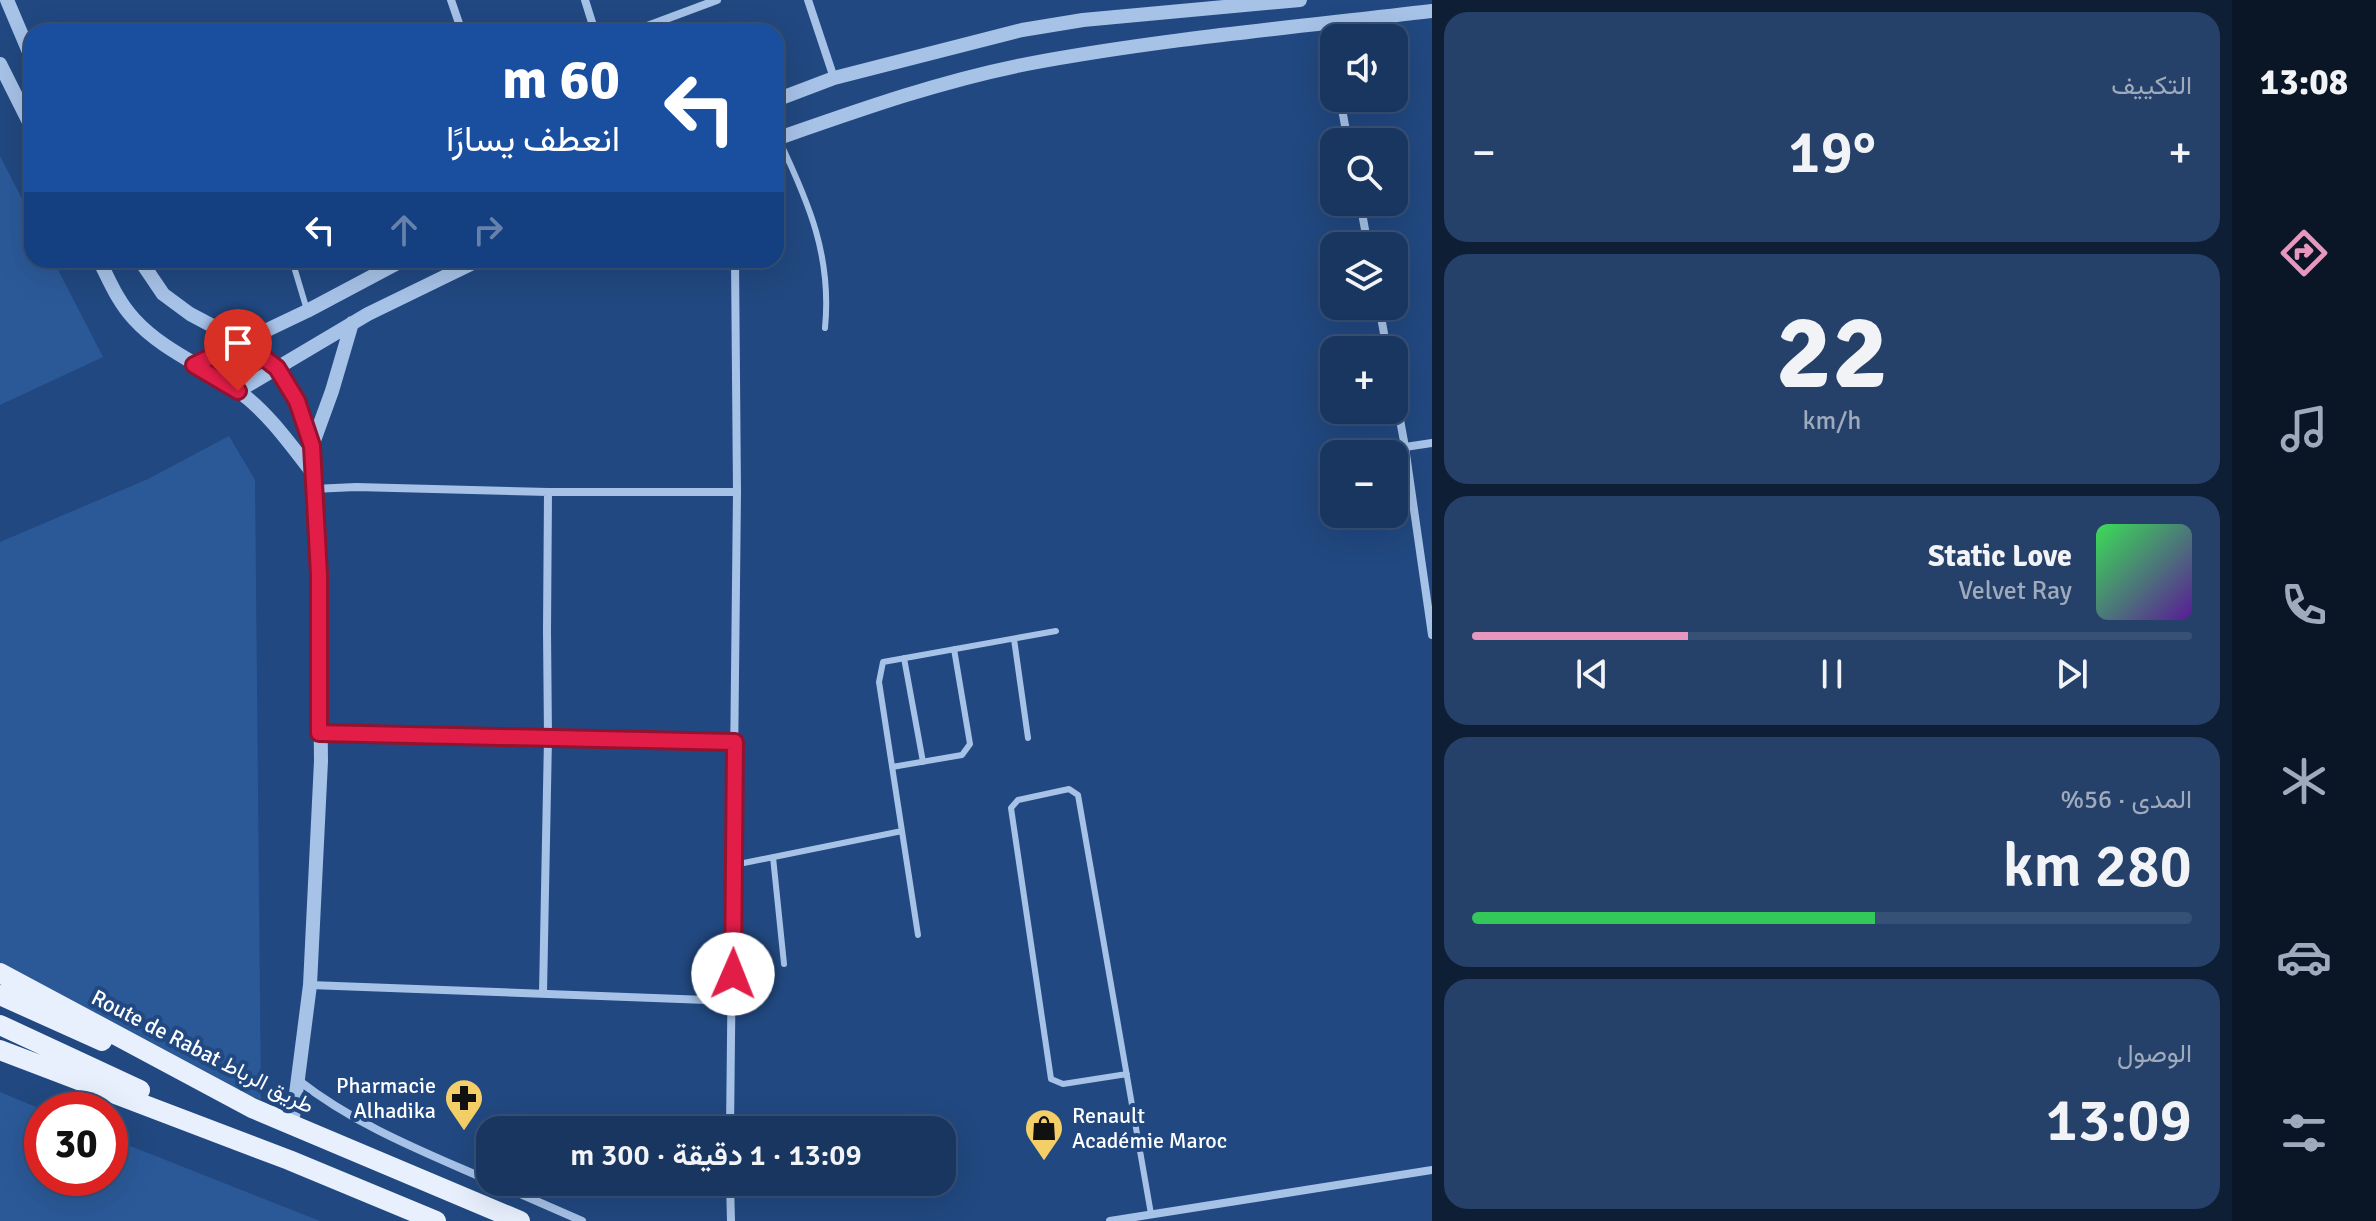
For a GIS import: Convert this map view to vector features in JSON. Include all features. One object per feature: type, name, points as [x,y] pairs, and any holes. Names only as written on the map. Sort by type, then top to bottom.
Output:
[{"type":"main road","name":"Route de Rabat طريق الرباط","points":[[0,973],[252,1108],[520,1221]]},
{"type":"main road","points":[[0,995],[252,1108]]},
{"type":"main road","points":[[0,1025],[289,1160]]},
{"type":"main road","points":[[0,1050],[289,1160],[436,1221]]},
{"type":"street","points":[[7,0],[24,40]]},
{"type":"street","points":[[451,0],[459,24]]},
{"type":"street","points":[[585,0],[592,24]]},
{"type":"street","points":[[652,24],[717,0]]},
{"type":"street","points":[[808,0],[834,78]]},
{"type":"street","points":[[784,97],[834,78],[1022,30],[1083,20],[1300,0]]},
{"type":"street","points":[[1326,24],[1432,11]]},
{"type":"street","points":[[784,137],[906,94],[1027,64],[1229,34],[1320,25]]},
{"type":"street","points":[[0,64],[24,112]]},
{"type":"street","points":[[103,268],[133,319],[194,365],[238,391],[285,437],[312,472]]},
{"type":"street","points":[[145,268],[163,294],[190,314],[243,342],[277,368],[297,401],[312,446],[319,575],[321,761],[310,985],[292,1125]]},
{"type":"street","points":[[194,365],[388,268]]},
{"type":"street","points":[[238,391],[352,323],[463,268]]},
{"type":"street","points":[[730,1116],[737,492],[735,268]]},
{"type":"street","points":[[312,446],[352,323]]},
{"type":"street","points":[[1408,447],[1432,443]]},
{"type":"street","points":[[1408,468],[1432,635]]},
{"type":"street","points":[[313,489],[737,492]]},
{"type":"street","points":[[543,993],[548,738],[548,492]]},
{"type":"street","points":[[319,733],[735,742]]},
{"type":"street","points":[[310,985],[733,1001]]},
{"type":"street","points":[[298,1080],[328,1104],[372,1129],[476,1174]]},
{"type":"street","points":[[1110,1221],[1432,1170]]},
{"type":"street","points":[[525,1196],[582,1221]]},
{"type":"street","points":[[730,1196],[731,1221]]},
{"type":"lane","points":[[784,153],[801,188],[822,249],[828,301],[825,328]]},
{"type":"lane","points":[[294,268],[307,311]]},
{"type":"lane","points":[[918,935],[879,682],[883,662],[1056,631]]},
{"type":"lane","points":[[1014,639],[1028,738]]},
{"type":"lane","points":[[892,767],[962,755],[970,744],[954,649]]},
{"type":"lane","points":[[904,658],[923,762]]},
{"type":"lane","points":[[1127,1074],[1063,1084],[1051,1079],[1011,808],[1018,800],[1069,789],[1078,795],[1127,1074],[1151,1214]]},
{"type":"lane","points":[[734,865],[902,831]]},
{"type":"lane","points":[[773,857],[784,964]]},
{"type":"shaded area","points":[[0,156],[24,202],[24,268],[57,268],[103,357],[0,405]]},
{"type":"shaded area","points":[[229,436],[255,480],[261,1100],[0,999],[0,542],[148,479]]},
{"type":"shaded area","points":[[0,1092],[24,1102],[24,1196],[128,1196],[128,1145],[320,1221],[0,1221]]},
{"type":"place","name":"Pharmacie Alhadika","points":[[464,1132]]},
{"type":"place","name":"Renault Académie Maroc","points":[[1044,1162]]},
{"type":"route","points":[[238,391],[194,365],[243,342],[263,355],[277,368],[297,401],[312,446],[319,575],[319,733],[735,742],[733,974]]}]
